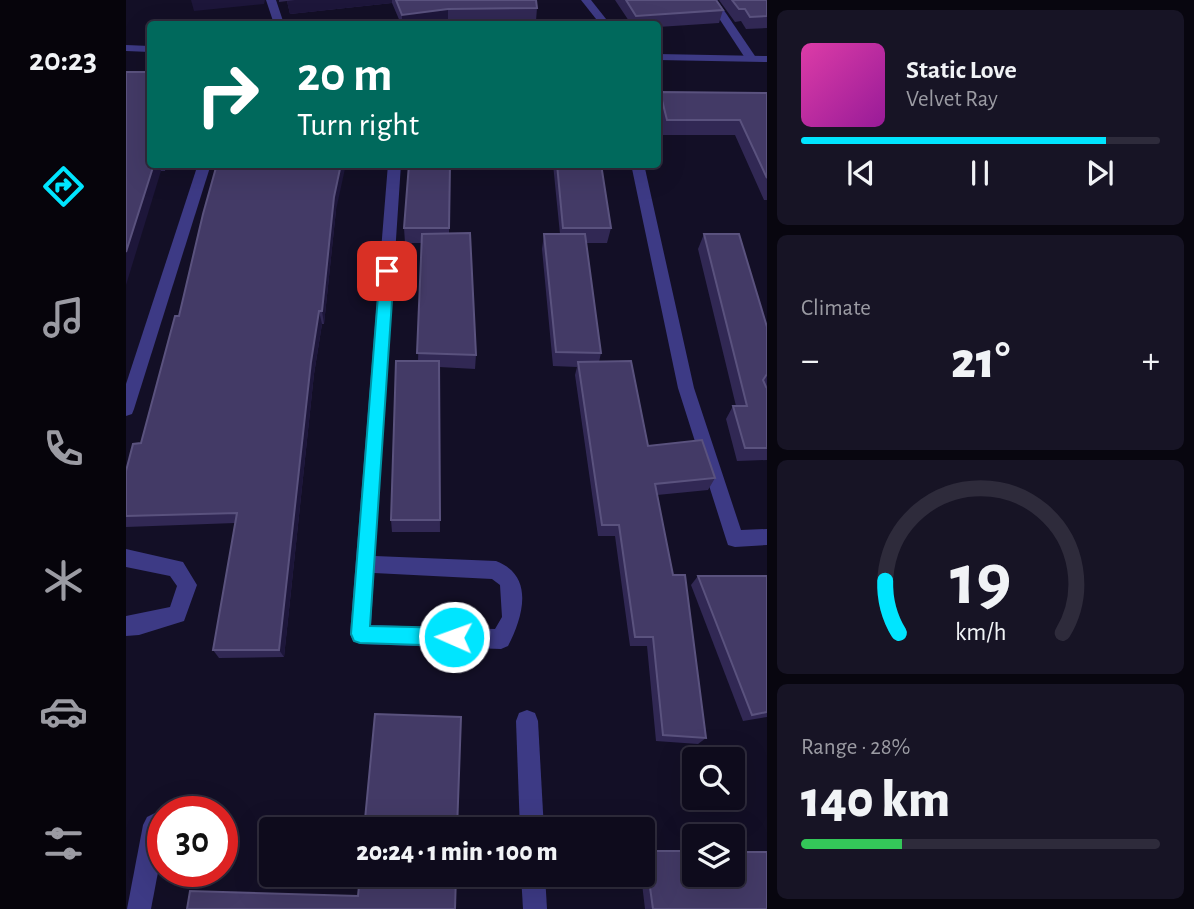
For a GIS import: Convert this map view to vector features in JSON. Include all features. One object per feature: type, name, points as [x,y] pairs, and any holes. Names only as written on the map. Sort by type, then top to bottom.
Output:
[{"type":"street","points":[[271,0],[278,21]]},
{"type":"street","points":[[586,0],[603,21]]},
{"type":"street","points":[[712,0],[751,59]]},
{"type":"street","points":[[126,48],[147,49]]},
{"type":"street","points":[[661,57],[767,59]]},
{"type":"street","points":[[126,409],[204,168]]},
{"type":"street","points":[[365,564],[496,570],[510,581],[512,618],[501,639],[360,634],[365,564],[395,168]]},
{"type":"street","points":[[639,168],[686,388],[735,539],[767,537]]},
{"type":"street","points":[[126,558],[176,568],[187,585],[177,614],[126,626]]},
{"type":"street","points":[[527,721],[531,817]]},
{"type":"street","points":[[139,909],[147,867]]},
{"type":"street","points":[[534,887],[535,909]]},
{"type":"building","points":[[396,0],[536,0],[537,8],[448,9],[402,15]]},
{"type":"building","points":[[626,0],[716,0],[723,10],[636,16]]},
{"type":"building","points":[[732,0],[767,0],[767,16],[750,17],[745,9],[739,9]]},
{"type":"building","points":[[126,72],[147,72],[147,168],[153,168],[126,252]]},
{"type":"building","points":[[661,92],[767,93],[767,178],[740,120],[667,120]]},
{"type":"building","points":[[216,168],[340,168],[334,197],[322,311],[319,311],[311,362],[279,650],[213,650],[237,513],[126,516],[126,471],[133,444],[141,443],[175,316],[179,316]]},
{"type":"building","points":[[409,168],[450,168],[449,228],[404,228]]},
{"type":"building","points":[[557,168],[602,168],[611,228],[563,228]]},
{"type":"building","points":[[470,233],[476,355],[417,353],[422,234]]},
{"type":"building","points":[[544,234],[585,234],[601,353],[556,352]]},
{"type":"building","points":[[704,234],[739,234],[767,327],[767,374],[763,380],[767,388],[767,448],[745,448],[733,406],[747,406]]},
{"type":"building","points":[[396,361],[439,361],[440,520],[391,520]]},
{"type":"building","points":[[631,361],[648,446],[702,440],[715,478],[655,484],[673,575],[685,575],[706,738],[663,735],[653,637],[635,637],[619,525],[602,525],[578,362]]},
{"type":"building","points":[[698,576],[767,576],[767,712],[752,715]]},
{"type":"building","points":[[375,714],[461,717],[457,817],[365,817]]},
{"type":"building","points":[[655,851],[682,851],[682,887],[745,887],[745,852],[767,852],[767,909],[653,909],[650,887],[655,887]]},
{"type":"building","points":[[359,887],[456,887],[455,909],[187,909],[190,891],[358,896]]},
{"type":"route","points":[[387,271],[360,634],[454,637]]}]
